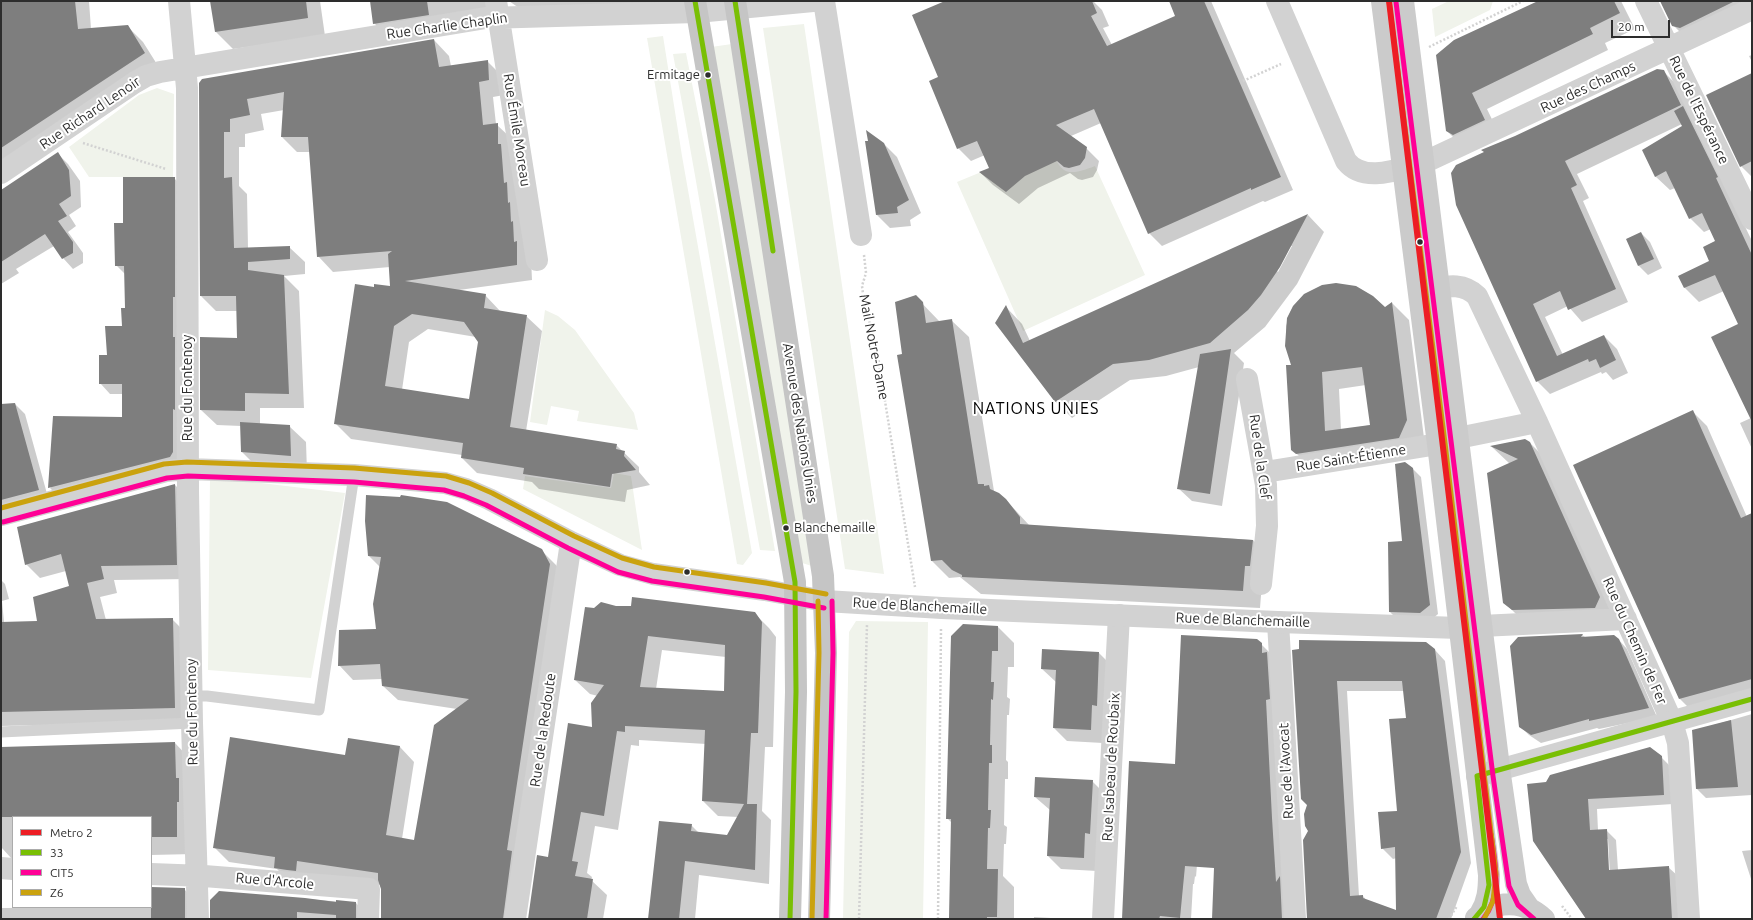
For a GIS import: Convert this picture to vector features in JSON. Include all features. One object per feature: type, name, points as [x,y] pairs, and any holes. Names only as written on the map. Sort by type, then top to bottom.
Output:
[{"type":"main road","points":[[1382,1],[1413,166],[1448,441],[1481,626],[1499,770],[1516,884],[1520,895],[1537,914]]},
{"type":"main road","points":[[1403,1],[1409,57],[1413,166]]},
{"type":"main road","name":"Avenue des Nations Unies","points":[[735,5],[822,566],[825,601],[826,653],[819,919]]},
{"type":"main road","points":[[696,6],[792,559],[796,597],[796,692],[790,919]]},
{"type":"main road","points":[[1448,441],[1459,628],[1489,875],[1488,896],[1484,907],[1477,916]]},
{"type":"main road","points":[[1477,916],[1492,907],[1504,904],[1517,904],[1537,914]]},
{"type":"street","name":"Rue du Fontenoy","points":[[179,1],[185,68],[191,696],[198,919]]},
{"type":"street","name":"Rue Charlie Chaplin","points":[[185,68],[498,9],[696,6],[813,1]]},
{"type":"street","points":[[824,1],[861,235]]},
{"type":"street","name":"Rue des Champs","points":[[1277,1],[1346,161],[1351,167],[1365,174],[1413,166],[1752,10]]},
{"type":"street","name":"Rue de l'Espérance","points":[[1646,1],[1752,219]]},
{"type":"street","name":"Rue Émile Moreau","points":[[498,9],[537,260]]},
{"type":"street","name":"Rue Richard Lenoir","points":[[1,173],[146,76],[185,68]]},
{"type":"street","name":"Rue du Chemin de Fer","points":[[1429,289],[1454,286],[1465,287],[1477,296],[1537,422],[1672,722],[1678,743],[1689,919]]},
{"type":"street","name":"Rue de la Clef","points":[[1247,379],[1265,472],[1267,500],[1267,526],[1261,584]]},
{"type":"street","points":[[1448,441],[1537,422]]},
{"type":"street","name":"Rue Saint-Étienne","points":[[1265,472],[1448,441]]},
{"type":"street","name":"Rue de Blanchemaille","points":[[1,515],[166,472],[188,470],[354,475],[431,481],[466,489],[489,499],[571,542],[620,565],[637,570],[653,574],[765,590],[796,597],[825,601],[942,608],[1459,628],[1626,619]]},
{"type":"street","name":"Rue de la Redoute","points":[[515,919],[571,542]]},
{"type":"street","name":"Rue Isabeau de Roubaix","points":[[1103,919],[1119,615]]},
{"type":"street","name":"Rue de l'Avocat","points":[[1278,622],[1295,919]]},
{"type":"street","points":[[1477,776],[1752,699]]},
{"type":"street","points":[[1,868],[12,869]]},
{"type":"street","name":"Rue d'Arcole","points":[[152,874],[196,875],[369,889],[368,919]]},
{"type":"lane","points":[[191,696],[207,696],[319,710],[354,475]]},
{"type":"lane","points":[[1,732],[192,723]]},
{"type":"path","points":[[1409,57],[1523,1]]},
{"type":"path","points":[[1244,81],[1300,55]]},
{"type":"path","points":[[61,132],[80,142],[172,171],[187,172]]},
{"type":"path","name":"Mail Notre-Dame","points":[[861,235],[866,273],[862,286],[865,309],[875,339],[916,595]]},
{"type":"path","points":[[859,919],[867,621]]},
{"type":"path","points":[[938,919],[941,623]]},
{"type":"shaded area","points":[[1449,1],[1493,1],[1490,10],[1435,37],[1432,9]]},
{"type":"shaded area","points":[[804,24],[884,574],[845,569],[763,28]]},
{"type":"shaded area","points":[[663,36],[682,156],[752,553],[743,565],[737,564],[647,38]]},
{"type":"shaded area","points":[[732,44],[812,566],[802,563],[711,47]]},
{"type":"shaded area","points":[[686,53],[715,200],[775,551],[760,550],[673,54]]},
{"type":"shaded area","points":[[157,88],[174,94],[173,177],[89,177],[69,147],[139,95]]},
{"type":"shaded area","points":[[1049,144],[1057,161],[1065,170],[1076,172],[1095,166],[1145,275],[1023,331],[957,182]]},
{"type":"shaded area","points":[[545,310],[558,316],[575,330],[634,413],[638,430],[577,421],[579,411],[551,406],[547,425],[530,422]]},
{"type":"shaded area","points":[[614,473],[631,476],[642,550],[523,489],[525,476],[611,488]]},
{"type":"shaded area","points":[[210,477],[345,493],[311,678],[208,670]]},
{"type":"shaded area","points":[[856,621],[928,622],[923,919],[843,919],[849,632]]},
{"type":"building","points":[[1,1],[75,1],[78,29],[128,25],[145,53],[1,148]]},
{"type":"building","points":[[210,1],[306,1],[308,18],[215,32]]},
{"type":"building","points":[[370,1],[427,1],[429,15],[373,24]]},
{"type":"building","points":[[945,1],[1092,1],[1097,13],[1091,16],[1107,46],[1175,16],[1169,1],[1204,1],[1281,177],[1251,190],[1251,188],[1148,234],[1094,109],[1056,125],[1087,147],[1085,158],[1080,165],[1069,168],[1064,167],[1057,161],[1025,176],[1006,192],[979,172],[989,168],[977,141],[957,149],[929,81],[938,77],[912,15]]},
{"type":"building","points":[[1538,1],[1614,1],[1620,13],[1590,28],[1593,34],[1472,93],[1485,120],[1453,135],[1446,131],[1436,55],[1454,40]]},
{"type":"building","points":[[1660,1],[1735,1],[1680,28],[1672,26]]},
{"type":"building","points":[[434,39],[439,67],[488,60],[489,80],[479,82],[483,125],[498,123],[498,144],[501,144],[504,183],[507,182],[511,222],[513,221],[514,242],[517,241],[517,265],[405,281],[486,294],[484,308],[527,315],[510,427],[617,444],[616,449],[625,451],[624,456],[636,470],[612,474],[610,487],[523,474],[524,468],[461,458],[463,443],[334,424],[355,284],[374,287],[374,284],[390,286],[388,254],[392,251],[317,257],[308,137],[281,137],[284,92],[247,99],[250,115],[230,119],[230,132],[224,132],[224,178],[232,177],[234,248],[290,246],[290,259],[248,262],[248,270],[284,275],[289,394],[245,393],[245,411],[200,410],[200,337],[237,338],[236,296],[200,296],[199,83],[202,79]],"holes":[[[412,314],[464,322],[478,342],[469,399],[385,386],[394,326]]]},
{"type":"building","points":[[1657,69],[1664,70],[1681,105],[1565,161],[1577,185],[1571,188],[1616,289],[1568,310],[1560,291],[1533,304],[1557,356],[1604,335],[1616,360],[1600,368],[1596,359],[1589,362],[1588,359],[1536,382],[1456,205],[1451,173],[1456,165],[1484,152],[1481,150],[1515,136]]},
{"type":"building","points":[[1752,73],[1752,161],[1740,167],[1706,95]]},
{"type":"building","points":[[1683,106],[1718,177],[1716,178],[1752,255],[1752,422],[1711,337],[1738,324],[1715,275],[1684,288],[1678,276],[1709,261],[1703,247],[1715,241],[1702,213],[1689,219],[1666,171],[1655,177],[1642,150],[1682,126],[1674,111]]},
{"type":"building","points":[[866,130],[884,143],[909,200],[897,207],[898,213],[876,215],[865,141],[868,141]]},
{"type":"building","points":[[58,152],[69,170],[71,196],[59,204],[67,216],[58,221],[73,242],[73,253],[62,259],[45,234],[1,262],[1,190]]},
{"type":"building","points":[[123,177],[175,177],[175,297],[173,297],[173,337],[175,337],[175,410],[173,409],[173,452],[170,457],[48,488],[53,416],[122,417],[122,384],[99,384],[99,355],[107,355],[105,326],[122,326],[121,308],[125,308],[124,266],[115,266],[114,223],[123,223]]},
{"type":"building","points":[[1308,214],[1280,267],[1261,295],[1248,310],[1210,343],[1149,360],[1113,364],[1055,402],[995,323],[1006,305],[1023,343]]},
{"type":"building","points":[[1641,232],[1654,259],[1638,266],[1626,239]]},
{"type":"building","points":[[1336,283],[1356,286],[1373,296],[1385,307],[1392,302],[1407,420],[1399,438],[1296,454],[1291,450],[1286,365],[1291,365],[1285,346],[1287,318],[1293,306],[1304,294],[1322,285]],"holes":[[[1362,367],[1370,425],[1325,431],[1322,372]]]},
{"type":"building","points":[[916,295],[923,302],[926,323],[952,319],[978,484],[984,484],[984,486],[989,485],[990,489],[999,493],[1006,499],[1020,517],[1020,524],[1253,540],[1250,566],[1245,566],[1243,591],[962,577],[962,575],[952,570],[942,560],[931,561],[897,355],[902,354],[895,302]]},
{"type":"building","points":[[1231,349],[1210,494],[1177,489],[1200,354]]},
{"type":"building","points":[[15,403],[39,490],[1,500],[1,404]]},
{"type":"building","points":[[1693,410],[1741,518],[1752,513],[1752,679],[1679,699],[1573,465]]},
{"type":"building","points":[[240,422],[290,425],[291,456],[241,452]]},
{"type":"building","points":[[1525,439],[1530,442],[1600,597],[1595,608],[1512,610],[1503,603],[1487,473],[1518,459],[1490,446]]},
{"type":"building","points":[[1405,462],[1413,468],[1430,605],[1420,613],[1389,612],[1388,542],[1402,541],[1395,464]]},
{"type":"building","points":[[175,484],[177,565],[101,566],[104,579],[87,583],[96,619],[173,618],[175,708],[1,712],[1,622],[37,621],[33,597],[69,586],[61,554],[25,565],[17,527]]},
{"type":"building","points":[[366,495],[400,497],[401,495],[447,502],[542,549],[550,564],[507,850],[512,851],[503,919],[381,919],[381,889],[378,880],[378,873],[297,861],[296,871],[287,870],[274,868],[275,857],[213,848],[230,737],[345,755],[348,738],[400,746],[386,835],[414,840],[434,725],[469,699],[382,686],[380,664],[338,666],[339,630],[376,629],[373,604],[381,557],[368,556],[365,521]]},
{"type":"building","points":[[632,597],[755,612],[762,622],[758,733],[751,733],[747,804],[757,804],[755,870],[685,861],[679,919],[648,919],[659,821],[692,824],[691,831],[727,835],[744,804],[702,801],[705,730],[625,726],[625,732],[617,731],[604,816],[581,812],[572,861],[578,862],[575,876],[593,879],[587,919],[528,919],[537,855],[548,857],[568,723],[592,727],[591,703],[604,685],[574,680],[585,607],[594,608],[601,602],[616,606],[631,606]],"holes":[[[648,636],[725,645],[724,691],[640,687]]]},
{"type":"building","points":[[963,624],[998,626],[998,651],[992,651],[991,682],[994,682],[993,700],[991,699],[990,745],[992,745],[992,763],[989,763],[988,810],[991,810],[990,828],[988,828],[987,869],[998,869],[997,917],[987,917],[987,919],[949,918],[951,819],[946,819],[951,636]]},
{"type":"building","points":[[1583,634],[1581,637],[1614,635],[1619,639],[1649,708],[1589,721],[1589,719],[1531,735],[1519,727],[1510,646],[1518,637]]},
{"type":"building","points":[[1181,635],[1257,639],[1262,643],[1262,653],[1267,652],[1270,699],[1266,700],[1272,818],[1276,882],[1280,876],[1282,919],[1212,919],[1214,868],[1185,866],[1180,918],[1160,916],[1159,919],[1122,919],[1129,761],[1175,764]]},
{"type":"building","points":[[1299,640],[1426,642],[1435,649],[1461,852],[1436,919],[1307,919],[1303,840],[1308,831],[1305,826],[1304,814],[1307,805],[1301,799],[1292,650],[1299,649]],"holes":[[[1337,681],[1402,681],[1406,718],[1389,719],[1397,811],[1378,812],[1381,849],[1395,847],[1396,910],[1363,898],[1363,895],[1350,896]]]},
{"type":"building","points":[[1042,649],[1099,652],[1097,706],[1092,705],[1091,730],[1053,728],[1056,670],[1041,669]]},
{"type":"building","points":[[1731,720],[1738,787],[1696,789],[1692,730]]},
{"type":"building","points":[[175,742],[176,778],[179,778],[177,837],[152,837],[152,816],[1,817],[1,747]]},
{"type":"building","points":[[1650,747],[1662,756],[1664,795],[1588,799],[1590,830],[1607,829],[1609,870],[1669,866],[1672,919],[1586,919],[1533,841],[1527,784],[1546,782],[1550,775]]},
{"type":"building","points":[[1035,777],[1093,780],[1090,834],[1085,833],[1084,858],[1047,856],[1050,798],[1034,797]]},
{"type":"building","points":[[152,887],[185,888],[185,919],[151,919]]},
{"type":"building","points":[[219,891],[336,902],[336,900],[356,902],[356,919],[336,919],[336,915],[297,912],[297,919],[210,919],[210,900]]},
{"type":"metro line","name":"2","points":[[1389,1],[1500,919]]},
{"type":"transit line","name":"33","points":[[695,1],[795,582],[796,692],[790,919]]},
{"type":"transit line","name":"33","points":[[735,1],[773,251]]},
{"type":"transit line","name":"Z6","points":[[1389,1],[1445,443],[1496,874],[1493,901],[1484,919]]},
{"type":"transit line","name":"CIT5","points":[[1396,2],[1493,776],[1509,886],[1518,905],[1534,919]]},
{"type":"transit line","name":"Z6","points":[[1,508],[164,464],[187,462],[354,468],[446,476],[469,483],[492,493],[574,536],[622,558],[654,567],[766,583],[826,594]]},
{"type":"transit line","name":"CIT5","points":[[3,522],[167,478],[188,476],[354,482],[444,490],[486,505],[568,548],[618,572],[652,581],[764,597],[824,608]]},
{"type":"transit line","name":"Z6","points":[[812,919],[819,653],[818,601]]},
{"type":"transit line","name":"CIT5","points":[[826,919],[833,653],[832,601]]},
{"type":"transit line","name":"33","points":[[1477,776],[1752,699]]},
{"type":"transit line","name":"33","points":[[1474,919],[1484,907],[1489,885],[1477,776]]},
{"type":"transit line","name":"CIT5","points":[[1483,919],[1489,910],[1495,889],[1496,867],[1491,834]]},
{"type":"place","name":"Ermitage","points":[[708,75]]},
{"type":"place","name":"Blanchemaille","points":[[786,528]]},
{"type":"district","name":"NATIONS UNIES","points":[[1036,409]]}]
